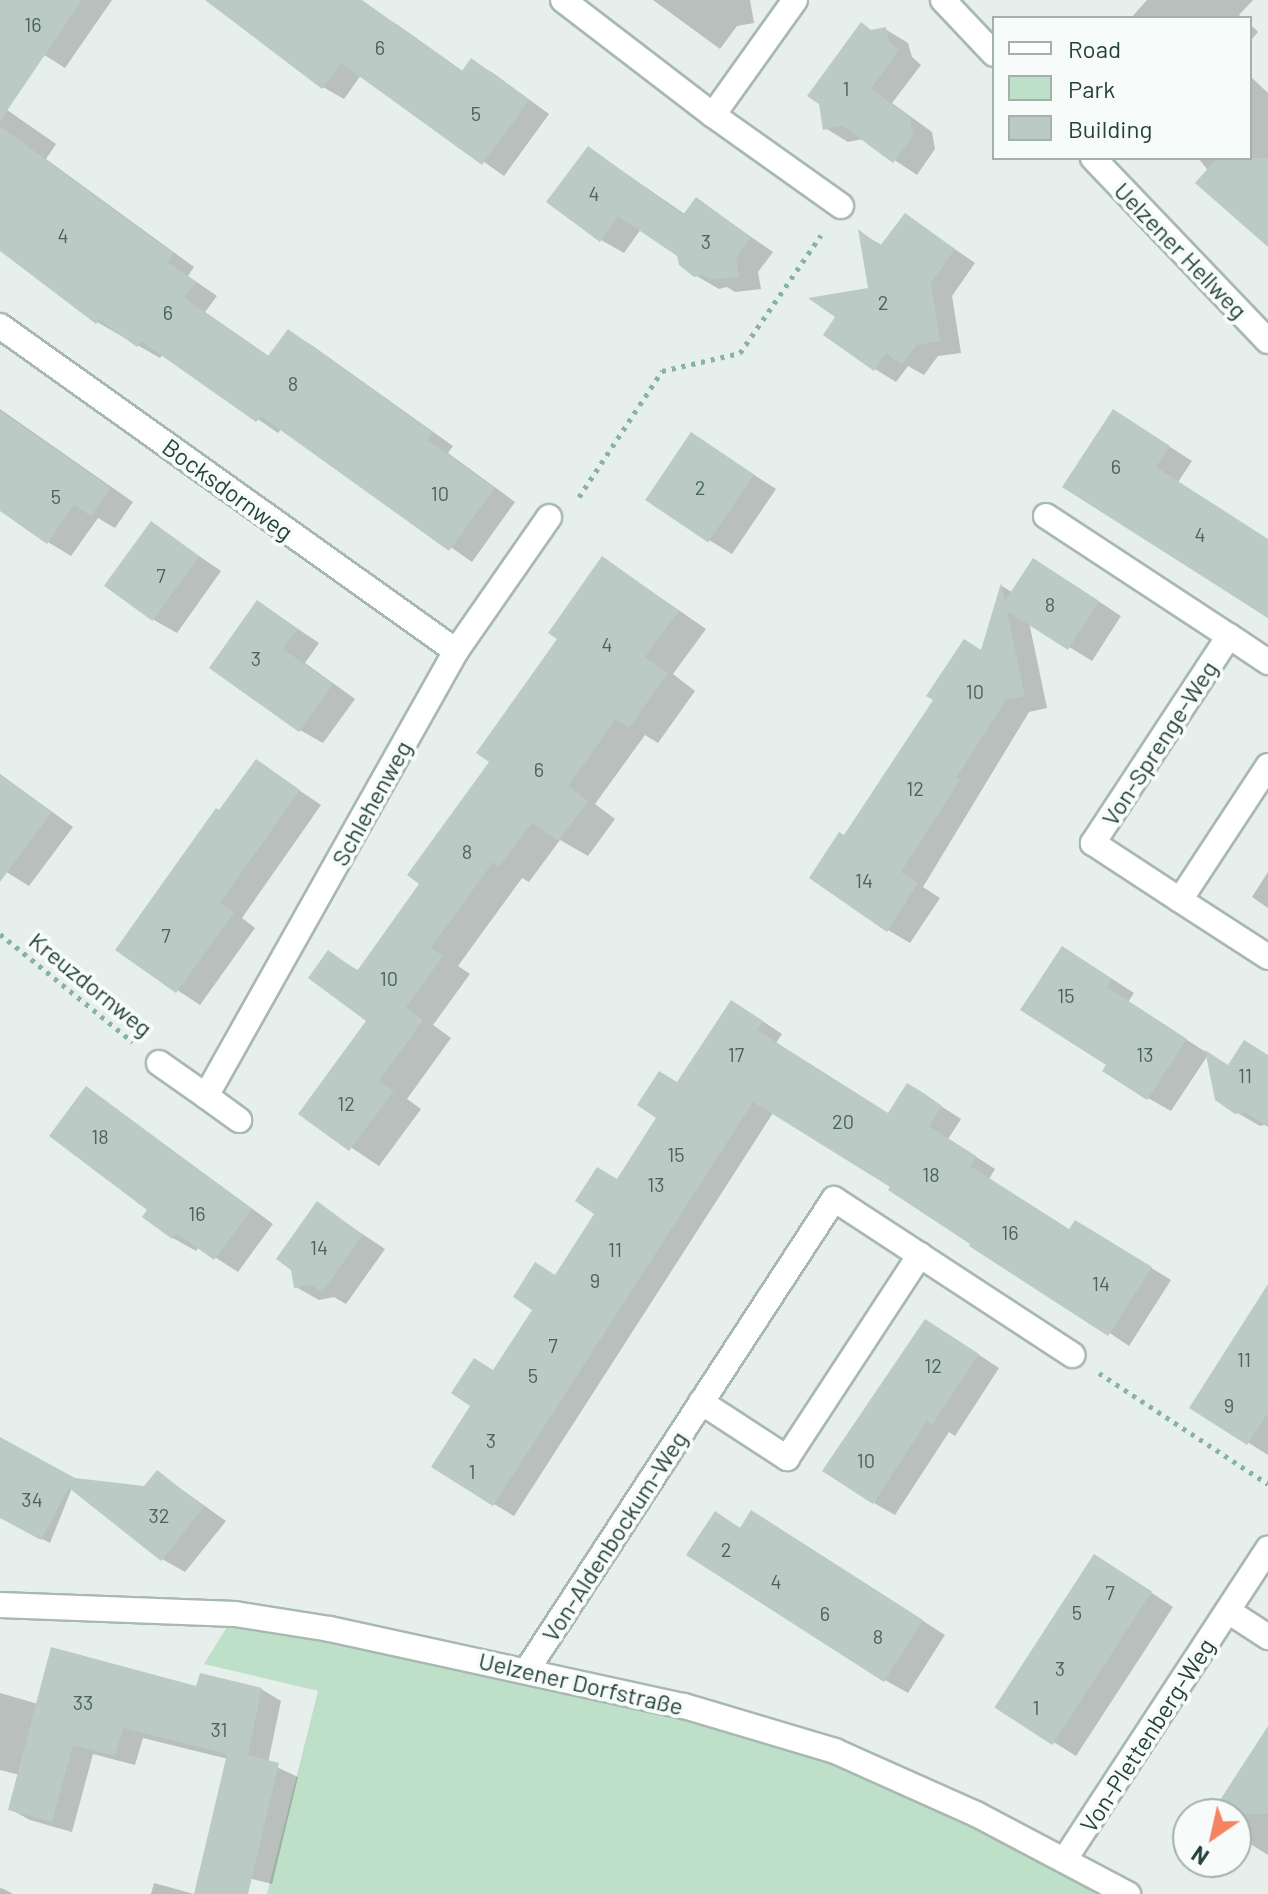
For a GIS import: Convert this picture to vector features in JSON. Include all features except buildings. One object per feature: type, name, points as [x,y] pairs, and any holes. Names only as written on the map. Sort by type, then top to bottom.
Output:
[{"type":"street","points":[[563,0],[713,115],[841,206]]},
{"type":"street","points":[[713,115],[795,0]]},
{"type":"street","points":[[943,0],[992,52]]},
{"type":"street","name":"Uelzener Hellweg","points":[[1095,160],[1263,326]]},
{"type":"street","name":"Bocksdornweg","points":[[0,326],[456,651]]},
{"type":"street","name":"Von-Sprenge-Weg","points":[[1046,516],[1268,662]]},
{"type":"street","name":"Schlehenweg","points":[[206,1096],[456,651],[549,517]]},
{"type":"street","name":"Von-Sprenge-Weg","points":[[1229,636],[1093,843],[1268,957]]},
{"type":"street","points":[[1180,900],[1268,766]]},
{"type":"street","points":[[159,1063],[239,1120]]},
{"type":"street","name":"Von-Aldenbockum-Weg","points":[[527,1670],[834,1199],[1072,1355]]},
{"type":"street","points":[[701,1402],[787,1458],[920,1255]]},
{"type":"street","name":"Von-Plettenberg-Weg","points":[[1065,1859],[1268,1549]]},
{"type":"street","name":"Uelzener Dorfstraße","points":[[0,1605],[235,1614],[330,1629],[684,1706],[835,1751],[1065,1859],[1128,1894]]},
{"type":"street","name":"Von-Plettenberg-Weg","points":[[1228,1611],[1268,1637]]},
{"type":"path","points":[[549,517],[580,496],[662,371],[740,353],[841,206]]},
{"type":"path","name":"Kreuzdornweg","points":[[0,934],[159,1063]]},
{"type":"path","points":[[1072,1355],[1268,1484]]},
{"type":"green space","points":[[235,1614],[835,1751],[1128,1894],[267,1894],[318,1691],[204,1664]]}]
